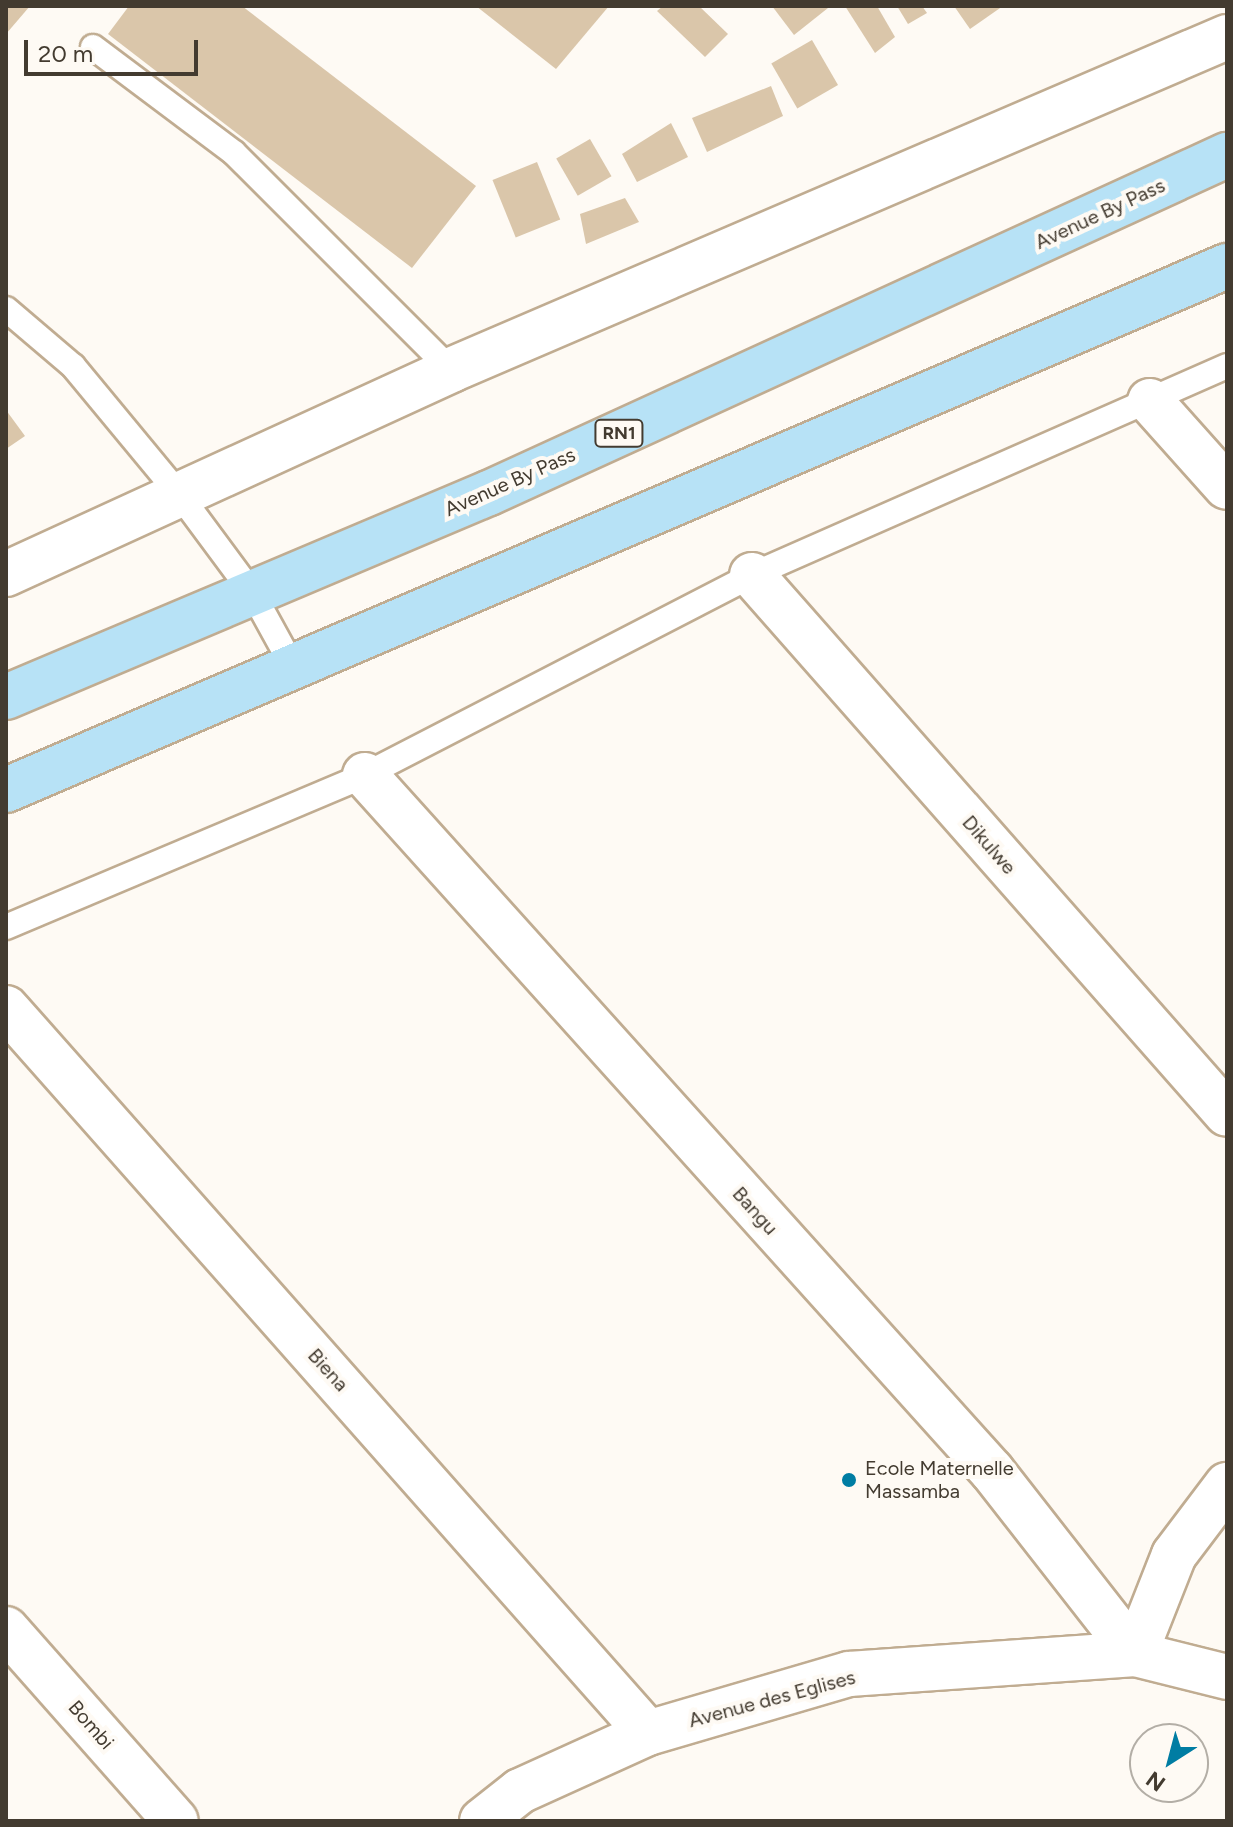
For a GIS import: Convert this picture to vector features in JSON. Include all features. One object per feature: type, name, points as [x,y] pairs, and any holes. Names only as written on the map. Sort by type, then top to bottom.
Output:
[{"type":"highway","name":"Avenue By Pass","points":[[6,697],[253,594],[1227,155]]},
{"type":"highway","points":[[6,790],[291,663],[1227,266]]},
{"type":"street","points":[[6,574],[451,370],[1227,37]]},
{"type":"street","points":[[1150,401],[1227,487]]},
{"type":"street","name":"Dikulwe","points":[[752,575],[1227,1114]]},
{"type":"street","name":"Bangu","points":[[365,775],[992,1471],[1135,1654]]},
{"type":"street","name":"Biena","points":[[6,1008],[648,1733]]},
{"type":"street","points":[[1135,1654],[1174,1555],[1227,1485]]},
{"type":"street","name":"Bombi","points":[[6,1629],[176,1821]]},
{"type":"street","name":"Avenue des Eglises","points":[[482,1821],[520,1791],[648,1733],[849,1674],[1135,1654],[1227,1677]]},
{"type":"lane","points":[[93,47],[234,153],[451,370]]},
{"type":"lane","points":[[6,309],[73,366],[179,494],[253,594],[291,663]]},
{"type":"lane","points":[[6,927],[365,775],[752,575],[1227,366]]},
{"type":"building","points":[[6,6],[30,6],[6,34]]},
{"type":"building","points":[[129,6],[242,6],[476,186],[412,268],[108,34]]},
{"type":"building","points":[[476,6],[609,6],[556,69]]},
{"type":"building","points":[[663,6],[699,6],[728,34],[705,57],[657,11]]},
{"type":"building","points":[[772,6],[826,6],[828,8],[794,35]]},
{"type":"building","points":[[845,6],[877,6],[895,37],[875,53]]},
{"type":"building","points":[[897,6],[922,6],[927,13],[908,24]]},
{"type":"building","points":[[954,6],[1003,6],[970,29]]},
{"type":"building","points":[[812,40],[838,85],[797,109],[771,64]]},
{"type":"building","points":[[771,86],[783,116],[707,152],[692,118]]},
{"type":"building","points":[[671,123],[688,157],[637,182],[622,154]]},
{"type":"building","points":[[590,139],[612,176],[578,196],[556,158]]},
{"type":"building","points":[[537,162],[560,219],[516,237],[492,180]]},
{"type":"building","points":[[625,198],[639,222],[586,244],[580,214]]},
{"type":"building","points":[[6,410],[25,436],[6,449]]},
{"type":"place","name":"Ecole Maternelle Massamba","points":[[849,1480]]}]
